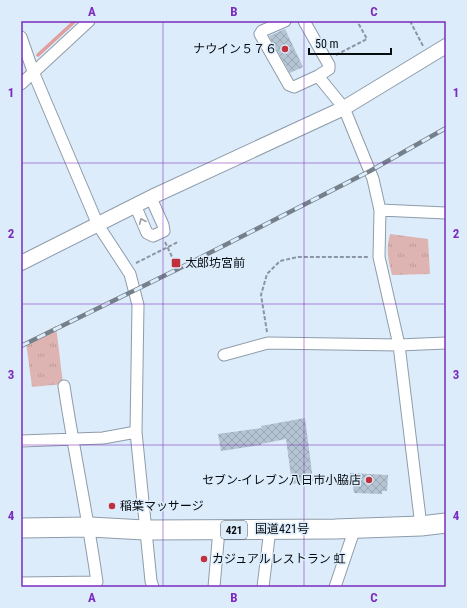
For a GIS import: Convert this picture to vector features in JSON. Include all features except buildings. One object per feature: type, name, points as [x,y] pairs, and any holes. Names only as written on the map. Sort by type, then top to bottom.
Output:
[{"type":"highway","name":"国道421号","points":[[21,528],[90,527],[145,530],[270,530],[446,524]]},
{"type":"street","points":[[21,84],[34,74],[89,21]]},
{"type":"street","points":[[285,21],[262,31],[260,34],[289,85],[294,87],[329,69],[329,65],[304,21]]},
{"type":"street","points":[[21,37],[34,74],[98,225],[130,274],[138,305],[136,432],[145,530],[153,587]]},
{"type":"street","points":[[21,263],[151,198],[344,108],[446,46]]},
{"type":"street","points":[[318,76],[344,108],[370,171],[380,210],[379,257],[399,345],[421,526]]},
{"type":"street","points":[[136,206],[147,233],[153,236],[164,231],[163,225],[151,198]]},
{"type":"street","points":[[380,210],[446,213]]},
{"type":"street","points":[[224,355],[268,343],[399,345],[446,343]]},
{"type":"street","points":[[21,583],[97,582],[90,527],[72,440],[64,386]]},
{"type":"street","points":[[21,441],[103,438],[136,432]]},
{"type":"street","points":[[335,587],[355,528]]},
{"type":"street","points":[[214,587],[219,530]]},
{"type":"street","points":[[264,587],[270,530]]},
{"type":"path","points":[[326,60],[367,39],[357,21]]},
{"type":"path","points":[[410,21],[427,57]]},
{"type":"path","points":[[163,237],[174,261]]},
{"type":"path","points":[[126,268],[178,242]]},
{"type":"path","points":[[268,343],[261,295],[267,274],[280,261],[298,257],[379,257]]},
{"type":"green space","points":[[390,234],[428,239],[430,274],[392,275],[388,254]]},
{"type":"green space","points":[[56,326],[63,384],[32,387],[26,342]]},
{"type":"waterway","points":[[38,55],[75,21]]},
{"type":"railway","points":[[21,346],[176,270],[370,171],[446,128]]},
{"type":"place","name":"ナウイン５７６","points":[[285,49]]},
{"type":"place","name":"太郎坊宮前","points":[[176,263]]},
{"type":"place","name":"セブン-イレブン八日市小脇店","points":[[369,480]]},
{"type":"place","name":"稲葉マッサージ","points":[[112,506]]},
{"type":"place","name":"カジュアルレストラン 虹","points":[[204,559]]}]
